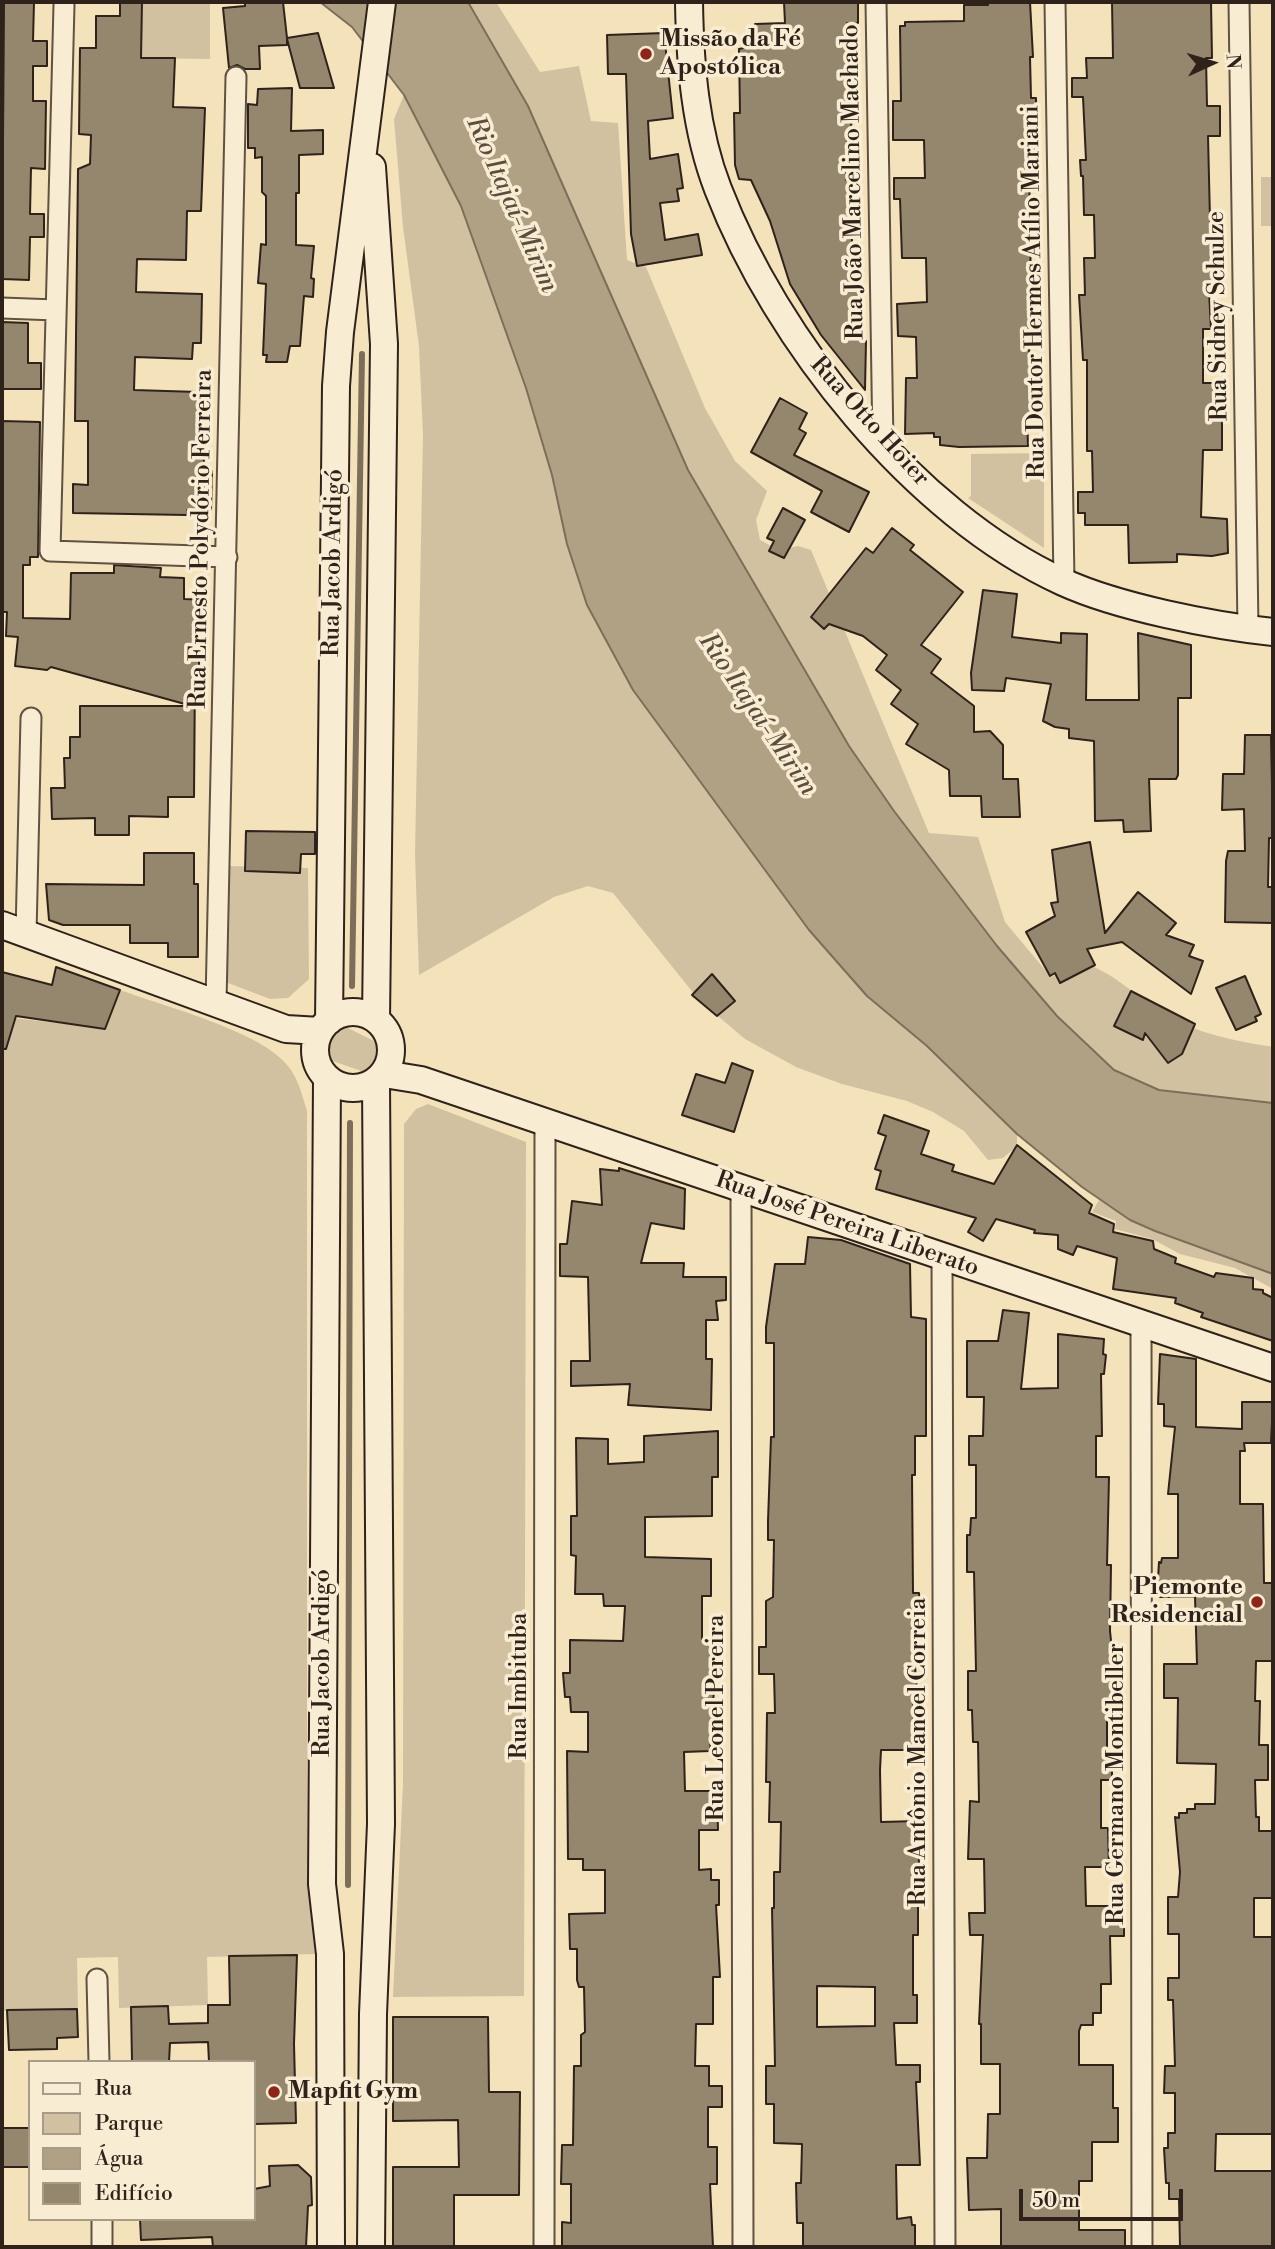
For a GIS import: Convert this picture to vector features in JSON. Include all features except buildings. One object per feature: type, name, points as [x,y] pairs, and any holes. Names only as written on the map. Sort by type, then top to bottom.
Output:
[{"type":"main road","name":"Rua Jacob Ardigó","points":[[324,1026],[336,386],[340,332],[382,2]]},
{"type":"main road","name":"Rua Otto Hoier","points":[[689,2],[694,83],[701,126],[718,188],[750,257],[800,343],[883,444],[977,530],[1008,551],[1064,582],[1142,606],[1261,631]]},
{"type":"main road","name":"Rua Jacob Ardigó","points":[[370,94],[384,344],[376,1019]]},
{"type":"main road","points":[[14,929],[286,1029],[324,1026],[347,1012],[366,1014],[376,1019],[390,1037],[384,1068],[381,1824],[373,2014],[371,2247]]},
{"type":"main road","points":[[321,1068],[324,1026]]},
{"type":"main road","points":[[286,1029],[335,1085],[356,1089],[384,1068]]},
{"type":"main road","name":"Rua Jacob Ardigó","points":[[321,1068],[322,1884],[330,1966],[331,2247]]},
{"type":"main road","name":"Rua José Pereira Liberato","points":[[384,1068],[942,1257],[1141,1321],[1273,1368]]},
{"type":"street","name":"Rua João Marcelino Machado","points":[[876,2],[883,444]]},
{"type":"street","name":"Rua Doutor Hermes Atílio Mariani","points":[[1055,2],[1064,582]]},
{"type":"street","name":"Rua Sidney Schulze","points":[[1239,2],[1261,631]]},
{"type":"street","points":[[64,5],[50,551],[226,556]]},
{"type":"street","name":"Rua Ernesto Polydório Ferreira","points":[[216,1002],[236,77]]},
{"type":"street","points":[[2,308],[56,310]]},
{"type":"street","points":[[14,929],[31,718]]},
{"type":"street","name":"Rua Imbituba","points":[[544,2247],[545,1124]]},
{"type":"street","name":"Rua Leonel Pereira","points":[[741,1188],[743,2247]]},
{"type":"street","name":"Rua Antônio Manoel Correia","points":[[942,1257],[946,2247]]},
{"type":"street","name":"Rua Germano Montibeller","points":[[1141,1321],[1142,2247]]},
{"type":"street","points":[[97,1979],[99,2060]]},
{"type":"street","points":[[102,2221],[102,2247]]},
{"type":"green space","points":[[142,2],[210,2],[210,59],[141,58]]},
{"type":"green space","points":[[468,2],[496,2],[540,72],[579,66],[591,121],[618,123],[627,260],[646,267],[705,408],[735,461],[767,491],[756,520],[760,540],[779,550],[798,546],[811,550],[929,833],[978,837],[1005,922],[1051,977],[1082,962],[1105,972],[1154,1007],[1190,1027],[1217,1036],[1273,1047],[1273,1103],[1159,1090],[1114,1070],[1057,1016],[997,946],[894,811],[849,746],[688,470],[528,106]]},
{"type":"green space","points":[[404,95],[461,206],[526,388],[552,475],[567,544],[587,605],[632,689],[809,930],[867,996],[927,1046],[1017,1134],[1017,1146],[1003,1158],[988,1160],[964,1131],[933,1112],[907,1101],[842,1084],[796,1067],[745,1039],[699,1000],[613,893],[588,886],[554,897],[419,975],[415,854],[423,435],[419,346],[403,227],[394,119]]},
{"type":"green space","points":[[1261,177],[1273,177],[1273,226],[1261,226]]},
{"type":"green space","points":[[1044,453],[1044,548],[968,498],[971,496],[971,454]]},
{"type":"green space","points":[[228,866],[308,868],[309,979],[288,998],[270,999],[228,983]]},
{"type":"green space","points":[[120,990],[210,1021],[275,1053],[295,1077],[307,1111],[307,1874],[315,1954],[207,1957],[208,2005],[119,2008],[118,1957],[77,1958],[78,2009],[2,2011],[2,1017],[105,1028]]},
{"type":"green space","points":[[340,1024],[386,1047],[384,1064],[373,1075],[324,1058],[322,1047]]},
{"type":"green space","points":[[428,1104],[526,1142],[524,1996],[393,1997],[403,1784],[404,1124],[416,1109]]},
{"type":"green space","points":[[1099,1200],[1155,1231],[1273,1274],[1273,1289],[1235,1268],[1180,1254],[1152,1239],[1115,1229],[1116,1221],[1092,1212]]},
{"type":"water","name":"Rio Itajaí-Mirim","points":[[320,2],[468,2],[528,106],[688,470],[849,746],[894,811],[997,946],[1057,1016],[1114,1070],[1159,1090],[1273,1103],[1273,1274],[1130,1220],[1082,1187],[1017,1134],[927,1046],[867,996],[809,930],[633,690],[587,605],[567,544],[552,475],[526,388],[461,206],[404,95],[352,27]]},
{"type":"waterway","points":[[352,986],[362,354]]},
{"type":"waterway","points":[[348,1885],[350,1123]]},
{"type":"place","name":"Missão da Fé Apostólica","points":[[646,54]]},
{"type":"place","name":"Piemonte Residencial","points":[[1257,1602]]},
{"type":"place","name":"Mapfit Gym","points":[[274,2092]]}]
